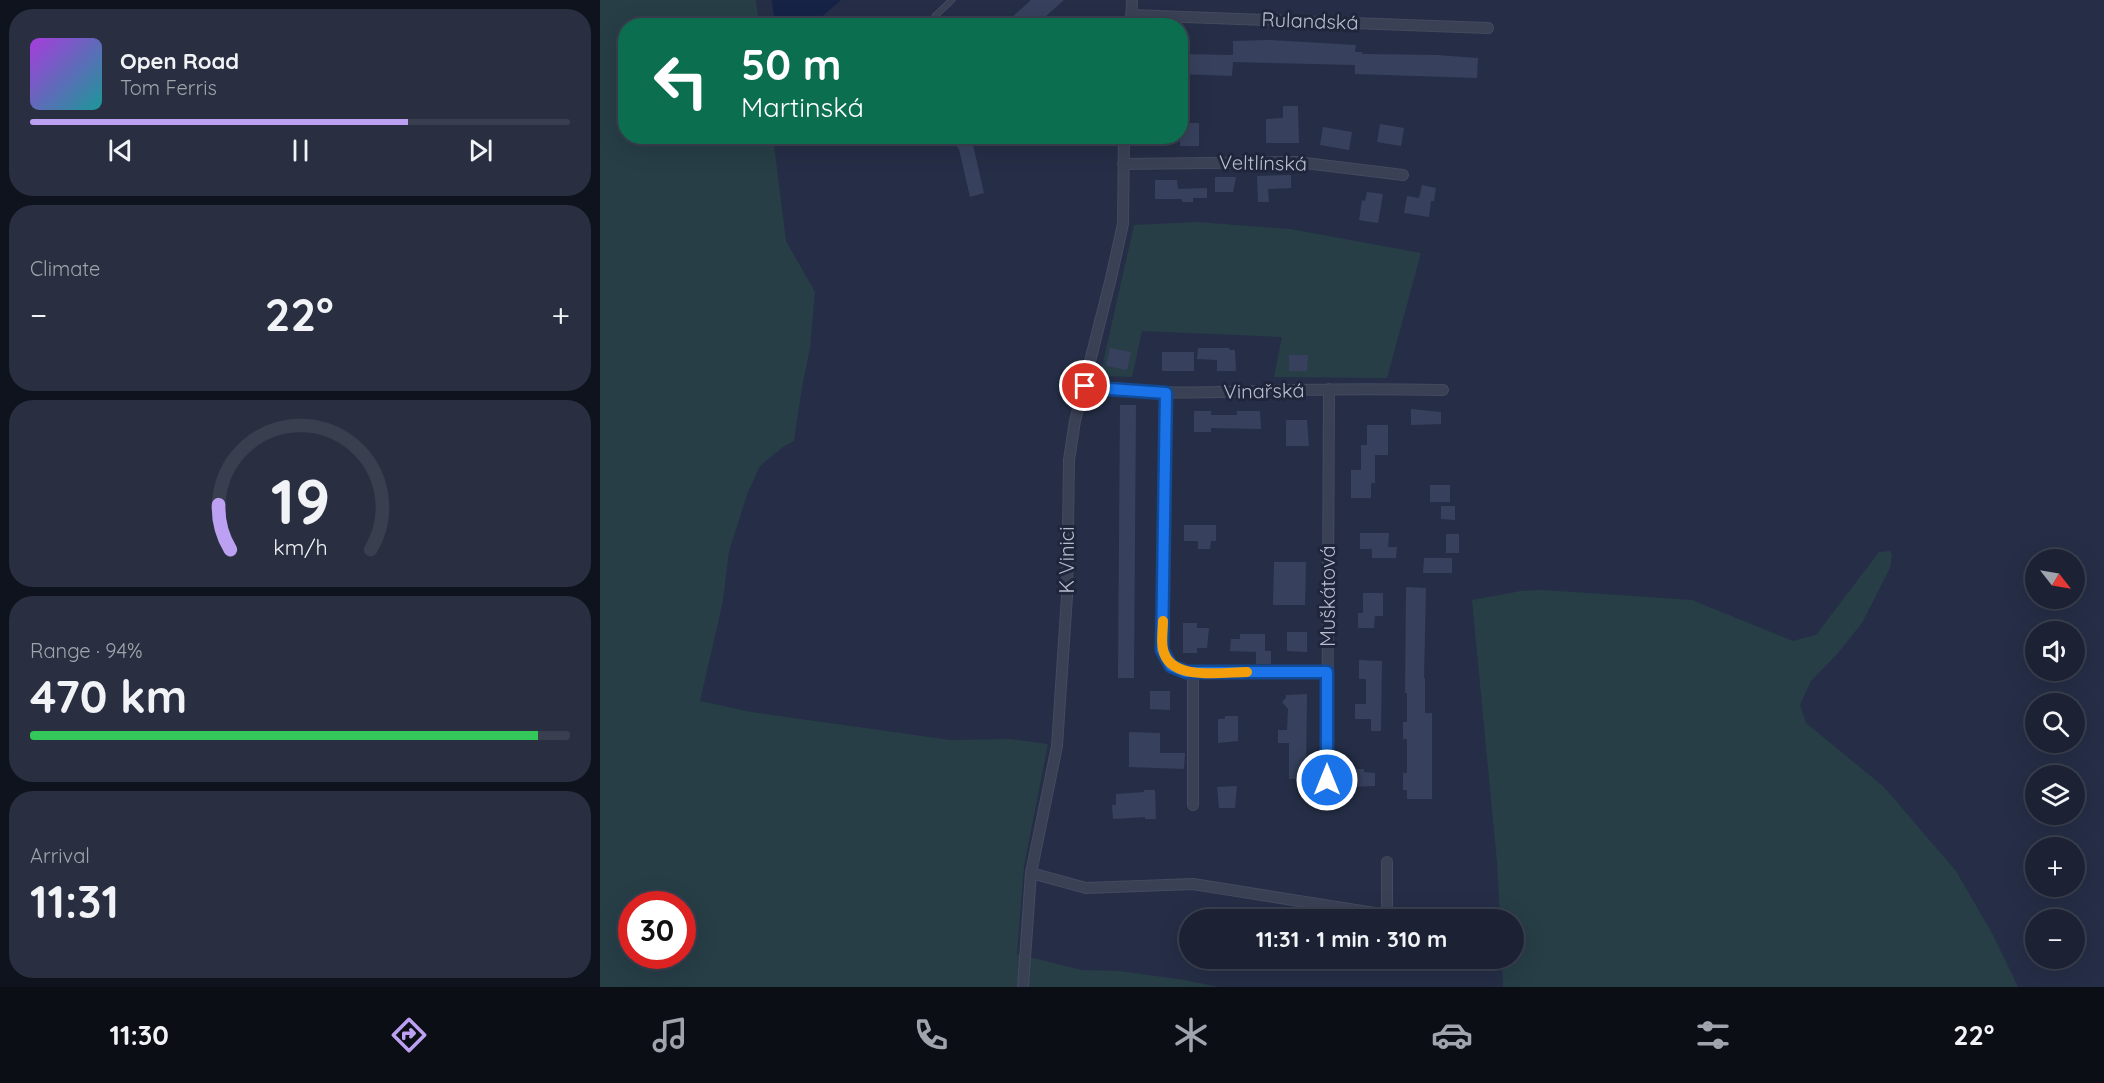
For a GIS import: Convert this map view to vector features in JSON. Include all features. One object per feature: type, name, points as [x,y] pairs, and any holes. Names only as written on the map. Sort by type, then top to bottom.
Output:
[{"type":"street","points":[[1131,18],[1132,0]]},
{"type":"street","name":"Rulandská","points":[[1188,21],[1488,28]]},
{"type":"street","name":"K Vinici","points":[[1023,987],[1031,873],[1056,746],[1067,596],[1069,460],[1075,421],[1123,224],[1124,144]]},
{"type":"street","name":"Veltlínská","points":[[1123,164],[1297,162],[1403,175]]},
{"type":"street","name":"Vinařská","points":[[1085,386],[1166,393],[1329,389],[1443,390]]},
{"type":"street","name":"Muškátová","points":[[1327,804],[1329,389]]},
{"type":"street","points":[[1166,393],[1162,650],[1171,666],[1193,673],[1327,672]]},
{"type":"street","points":[[1193,673],[1193,805]]},
{"type":"street","points":[[1387,862],[1387,909]]},
{"type":"street","points":[[1031,873],[1086,888],[1193,884],[1340,909]]},
{"type":"lane","points":[[935,16],[952,0]]},
{"type":"shaded area","points":[[600,0],[756,0],[758,18],[618,18],[618,144],[774,144],[786,241],[815,292],[810,348],[794,441],[760,466],[748,492],[729,551],[723,601],[700,701],[751,712],[950,740],[1010,739],[1048,744],[1024,866],[1017,954],[1081,970],[1119,971],[1219,987],[600,987]]},
{"type":"shaded area","points":[[1197,222],[1290,229],[1421,253],[1387,378],[1274,377],[1282,337],[1142,331],[1132,377],[1100,376],[1134,225]]},
{"type":"shaded area","points":[[1890,551],[1892,555],[1890,568],[1862,623],[1811,681],[1800,705],[1806,723],[1884,787],[1956,871],[1993,935],[2018,987],[1503,987],[1502,969],[1524,969],[1524,909],[1499,909],[1472,600],[1521,591],[1543,590],[1692,600],[1793,641],[1816,635],[1879,552]]},
{"type":"water","points":[[772,0],[841,0],[820,18],[774,18]]},
{"type":"building","points":[[1031,0],[1064,0],[1044,18],[1011,18]]},
{"type":"building","points":[[1268,40],[1356,45],[1355,52],[1362,52],[1362,54],[1478,58],[1477,78],[1355,74],[1355,65],[1233,62],[1232,76],[1188,74],[1188,54],[1233,55],[1233,41]]},
{"type":"building","points":[[1283,106],[1298,106],[1299,143],[1266,143],[1266,119],[1283,118]]},
{"type":"building","points":[[1188,123],[1199,123],[1199,146],[1180,146],[1180,144],[1188,144]]},
{"type":"building","points":[[1380,124],[1404,128],[1401,146],[1377,142]]},
{"type":"building","points":[[1323,127],[1352,132],[1349,150],[1320,145]]},
{"type":"building","points":[[955,144],[973,144],[984,193],[970,197],[959,149]]},
{"type":"building","points":[[1291,175],[1291,188],[1268,189],[1269,202],[1258,202],[1257,176]]},
{"type":"building","points":[[1215,177],[1236,177],[1233,192],[1215,192]]},
{"type":"building","points":[[1155,180],[1177,180],[1178,189],[1207,188],[1207,198],[1193,198],[1193,202],[1182,202],[1182,199],[1155,199]]},
{"type":"building","points":[[1422,185],[1436,188],[1434,201],[1431,201],[1429,217],[1404,213],[1407,196],[1419,198]]},
{"type":"building","points":[[1367,192],[1383,194],[1378,223],[1359,220],[1362,200],[1365,201]]},
{"type":"building","points":[[1110,348],[1131,352],[1127,370],[1106,366]]},
{"type":"building","points":[[1198,348],[1235,350],[1236,371],[1217,371],[1217,360],[1197,359]]},
{"type":"building","points":[[1162,352],[1194,352],[1194,371],[1162,371]]},
{"type":"building","points":[[1289,355],[1308,355],[1307,371],[1289,371]]},
{"type":"building","points":[[1120,405],[1136,405],[1134,678],[1118,678]]},
{"type":"building","points":[[1411,409],[1441,412],[1441,424],[1411,425]]},
{"type":"building","points":[[1194,411],[1211,411],[1211,415],[1237,415],[1237,411],[1260,411],[1261,429],[1211,428],[1211,432],[1194,432]]},
{"type":"building","points":[[1286,420],[1307,420],[1309,446],[1286,446]]},
{"type":"building","points":[[1367,425],[1388,425],[1388,455],[1375,455],[1375,483],[1371,483],[1371,498],[1351,498],[1351,470],[1361,470],[1361,445],[1367,445]]},
{"type":"building","points":[[1430,485],[1450,485],[1450,502],[1430,502]]},
{"type":"building","points":[[1441,506],[1455,506],[1455,520],[1441,519]]},
{"type":"building","points":[[1184,525],[1216,525],[1216,541],[1211,541],[1210,549],[1198,549],[1198,541],[1184,541]]},
{"type":"building","points":[[1360,533],[1389,533],[1388,547],[1397,547],[1396,558],[1372,558],[1372,549],[1360,549]]},
{"type":"building","points":[[1446,534],[1459,534],[1459,553],[1446,553]]},
{"type":"building","points":[[1424,558],[1452,558],[1452,573],[1423,573]]},
{"type":"building","points":[[1274,562],[1306,562],[1305,605],[1273,605]]},
{"type":"building","points":[[1406,587],[1426,588],[1424,678],[1425,713],[1432,713],[1432,799],[1407,799],[1407,790],[1403,790],[1403,773],[1407,773],[1407,739],[1403,739],[1403,722],[1407,722]]},
{"type":"building","points":[[1363,593],[1383,593],[1383,616],[1375,616],[1374,628],[1358,628],[1358,613],[1363,613]]},
{"type":"building","points":[[1183,623],[1197,623],[1197,628],[1209,628],[1207,648],[1197,648],[1197,653],[1183,653]]},
{"type":"building","points":[[1287,632],[1307,632],[1307,652],[1287,651]]},
{"type":"building","points":[[1240,634],[1265,634],[1265,651],[1271,651],[1271,664],[1256,664],[1256,652],[1230,651],[1231,639],[1240,639]]},
{"type":"building","points":[[1359,660],[1382,661],[1381,731],[1371,731],[1371,719],[1355,719],[1355,704],[1366,704],[1366,679],[1359,679]]},
{"type":"building","points":[[1150,691],[1170,691],[1170,710],[1150,709]]},
{"type":"building","points":[[1307,694],[1306,779],[1289,779],[1289,743],[1278,743],[1278,730],[1287,730],[1288,709],[1282,702],[1286,695]]},
{"type":"building","points":[[1225,716],[1238,716],[1238,741],[1218,743],[1218,719],[1225,719]]},
{"type":"building","points":[[1129,732],[1160,733],[1160,753],[1185,753],[1184,769],[1129,767]]},
{"type":"building","points":[[1354,769],[1364,769],[1364,772],[1375,773],[1375,786],[1346,787],[1346,772],[1354,772]]},
{"type":"building","points":[[1237,786],[1235,808],[1219,808],[1217,787]]},
{"type":"building","points":[[1144,790],[1155,790],[1156,819],[1145,819],[1145,817],[1113,819],[1112,805],[1116,805],[1116,794],[1144,792]]},
{"type":"slow traffic","points":[[1163,621],[1162,650],[1171,666],[1186,672],[1247,672]]},
{"type":"route","points":[[1085,386],[1166,393],[1162,650],[1171,666],[1186,672],[1327,672],[1327,780]]}]
